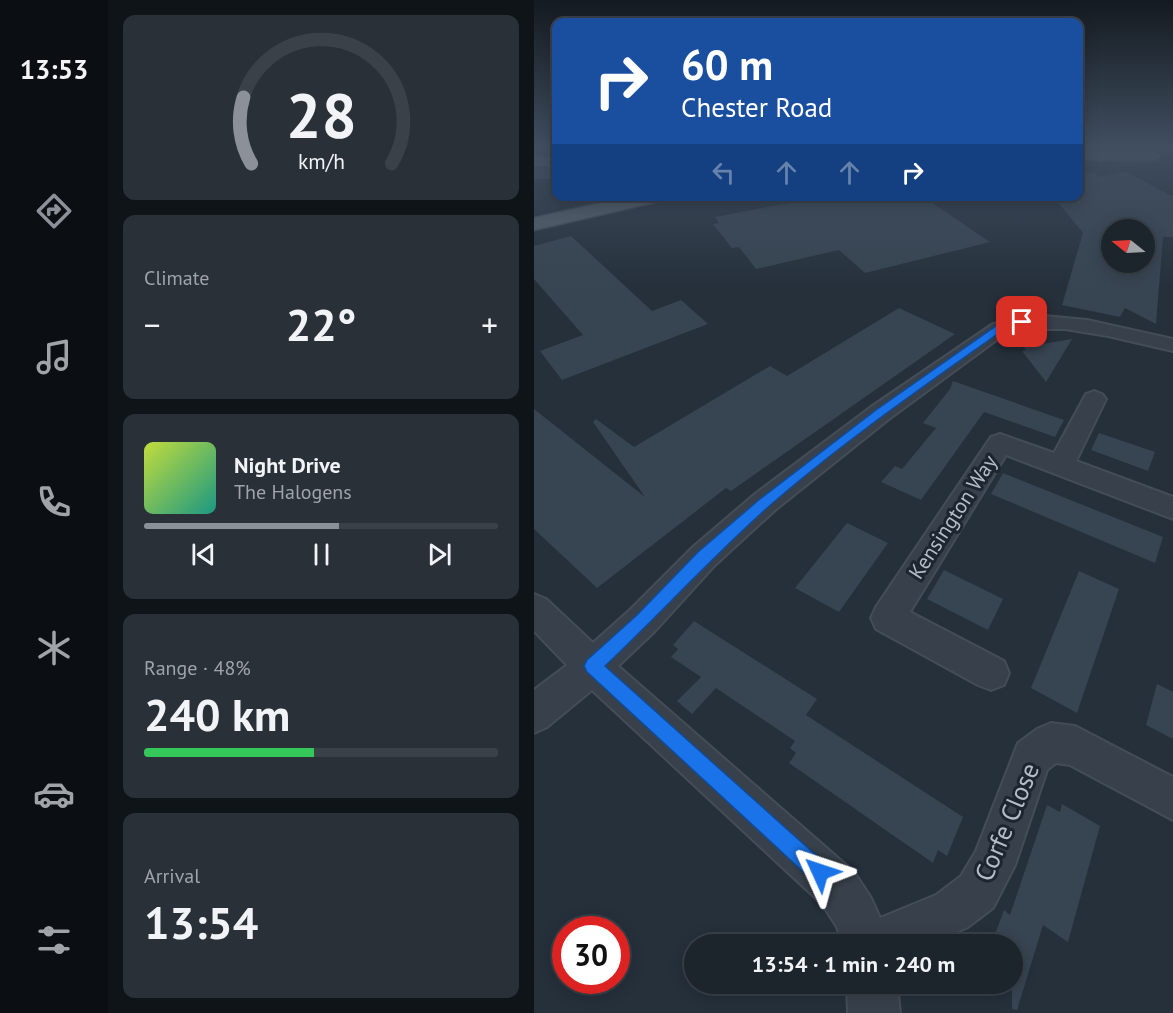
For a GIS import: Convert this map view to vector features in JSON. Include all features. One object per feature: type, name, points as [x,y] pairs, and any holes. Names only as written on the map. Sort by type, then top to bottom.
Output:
[{"type":"main road","points":[[534,224],[636,201]]},
{"type":"street","points":[[534,714],[593,666],[643,620],[704,556],[765,502],[880,413],[1000,328],[1022,322],[1068,322],[1173,345]]},
{"type":"street","points":[[1061,465],[1094,399]]},
{"type":"street","name":"Kensington Way","points":[[991,673],[888,618],[1000,443],[1173,508]]},
{"type":"street","points":[[534,609],[593,666],[838,888],[855,914],[863,934]]},
{"type":"street","name":"Corfe Close","points":[[899,934],[952,910],[977,892],[993,865],[1032,757],[1051,742],[1075,746],[1173,799]]},
{"type":"street","points":[[873,994],[874,1013]]},
{"type":"building","points":[[1083,192],[1164,192],[1173,197],[1173,237],[1163,237],[1156,324],[1125,308],[1120,317],[1062,305],[1083,233],[1057,201],[1083,201]]},
{"type":"building","points":[[787,201],[929,201],[990,242],[865,273],[839,250],[756,269],[739,247],[732,248],[713,224],[719,223],[715,217],[789,203]]},
{"type":"building","points":[[571,236],[652,311],[681,300],[708,324],[562,380],[540,351],[583,335],[534,279],[534,246]]},
{"type":"building","points":[[899,308],[955,334],[731,491],[726,488],[597,588],[534,529],[534,409],[645,497],[593,422],[596,419],[634,447],[770,366],[787,376]]},
{"type":"building","points":[[1072,339],[1046,382],[1022,351],[1026,350],[1024,347]]},
{"type":"building","points":[[953,381],[1064,420],[1055,437],[984,412],[921,500],[881,482],[895,466],[902,469],[936,428],[923,423],[950,389]]},
{"type":"building","points":[[1099,433],[1155,452],[1148,471],[1091,450]]},
{"type":"building","points":[[1003,473],[1163,537],[1155,563],[991,494]]},
{"type":"building","points":[[847,523],[888,543],[839,612],[795,588]]},
{"type":"building","points":[[944,570],[1003,599],[988,630],[927,599]]},
{"type":"building","points":[[1079,571],[1119,589],[1077,713],[1031,688]]},
{"type":"building","points":[[694,621],[817,699],[806,715],[963,817],[947,856],[938,850],[933,863],[789,763],[796,753],[790,748],[795,741],[716,688],[692,714],[677,701],[701,677],[671,657],[678,649],[673,645]]},
{"type":"building","points":[[1157,684],[1173,692],[1173,739],[1146,725]]},
{"type":"building","points":[[1062,804],[1100,826],[1068,942],[1043,925],[1023,990],[1023,934],[995,934],[1004,910],[1010,915],[1047,805],[1060,812]]},
{"type":"building","points":[[1012,994],[1022,994],[1017,1010],[1012,1009]]},
{"type":"route","points":[[820,872],[633,705],[593,666],[643,620],[704,556],[765,502],[880,413],[1000,328],[1022,322]]}]
